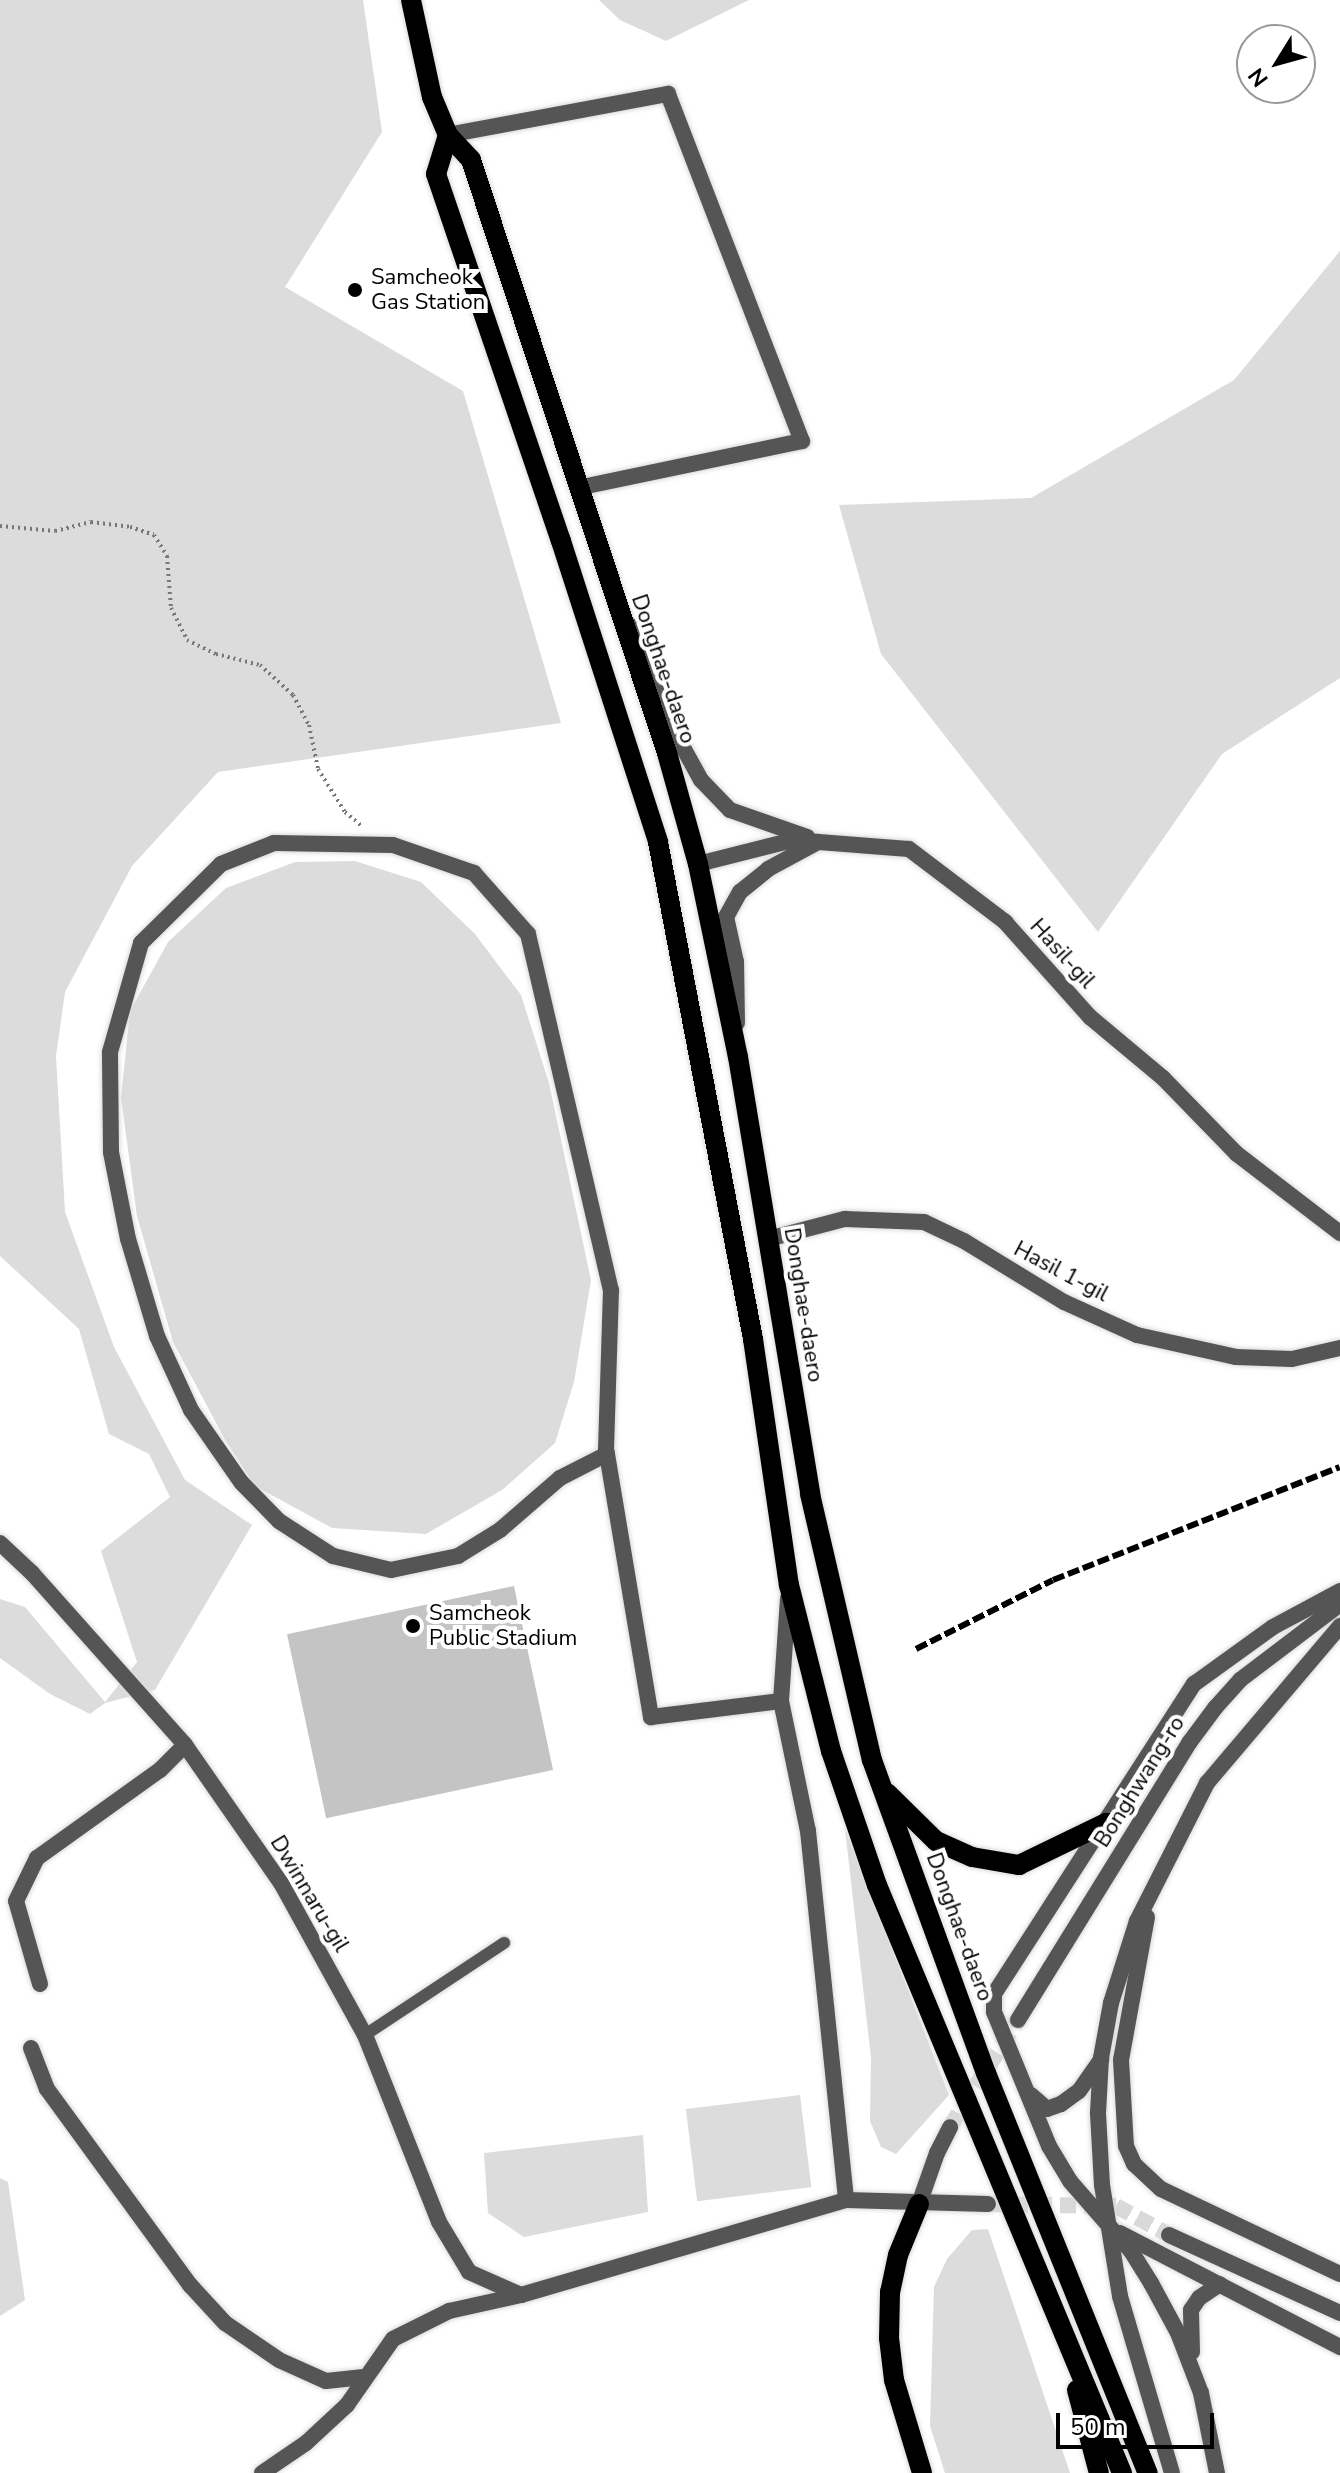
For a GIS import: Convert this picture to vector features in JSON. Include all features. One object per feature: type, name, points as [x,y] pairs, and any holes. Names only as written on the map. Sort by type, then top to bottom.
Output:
[{"type":"main road","name":"Donghae-daero","points":[[411,0],[432,97],[448,135],[471,160],[667,753],[698,864],[738,1057],[810,1494],[872,1760],[986,2073],[1148,2473]]},
{"type":"main road","points":[[448,135],[436,174],[561,541],[665,874],[753,1339],[789,1585],[831,1751],[877,1885],[1122,2473]]},
{"type":"main road","points":[[665,874],[698,864]]},
{"type":"main road","points":[[882,1788],[936,1841],[972,1857],[1019,1865],[1106,1823]]},
{"type":"main road","points":[[919,2204],[898,2255],[890,2292],[889,2338],[897,2393],[922,2473]]},
{"type":"main road","points":[[919,2204],[902,2288],[899,2346],[905,2398],[929,2473]]},
{"type":"main road","points":[[1059,2316],[1099,2473]]},
{"type":"street","points":[[448,135],[668,94],[802,441],[578,488]]},
{"type":"street","points":[[614,598],[642,644],[663,711],[701,780],[730,810],[820,841]]},
{"type":"street","name":"Hasil-gil","points":[[698,864],[793,840],[909,849],[1005,922],[1090,1017],[1163,1078],[1237,1154],[1340,1233]]},
{"type":"street","points":[[738,1057],[736,962],[726,917],[740,892],[768,869],[820,841]]},
{"type":"street","points":[[607,1454],[560,1478],[500,1530],[458,1556],[391,1570],[333,1556],[279,1521],[241,1482],[191,1410],[157,1336],[128,1239],[111,1152],[110,1052],[141,943],[221,864],[274,843],[393,845],[474,873],[528,934],[611,1290],[607,1454],[651,1717],[781,1701]]},
{"type":"street","name":"Hasil 1-gil","points":[[768,1239],[845,1219],[924,1222],[964,1241],[1064,1302],[1137,1335],[1236,1357],[1292,1359],[1340,1348]]},
{"type":"street","name":"Dwinnaru-gil","points":[[0,1543],[32,1573],[185,1745],[281,1883],[365,2035],[447,2234],[469,2272],[521,2295]]},
{"type":"street","points":[[789,1585],[781,1701],[808,1831],[846,2200]]},
{"type":"street","points":[[1201,2393],[1178,2333],[1151,2283],[1131,2251],[1070,2181],[1049,2146],[994,2012],[994,1994],[1194,1684],[1273,1627],[1340,1591]]},
{"type":"street","name":"Bonghwang-ro","points":[[1018,2020],[1189,1743],[1215,1708],[1240,1680],[1340,1604]]},
{"type":"street","points":[[1172,2473],[1120,2296],[1108,2226],[1098,2113],[1101,2058],[1111,2003],[1137,1921],[1207,1783],[1340,1626]]},
{"type":"street","points":[[40,1984],[16,1901],[37,1858],[160,1770],[185,1745]]},
{"type":"street","points":[[1152,1891],[1121,2060],[1126,2146],[1134,2164],[1161,2189],[1340,2274]]},
{"type":"street","points":[[31,2048],[47,2089],[190,2285],[225,2323],[279,2360],[326,2381],[364,2377]]},
{"type":"street","points":[[1027,2091],[1047,2109],[1061,2104],[1079,2091],[1101,2058]]},
{"type":"street","points":[[919,2204],[950,2127]]},
{"type":"street","points":[[262,2473],[306,2443],[347,2405],[393,2339],[449,2311],[521,2295],[846,2200],[988,2204]]},
{"type":"street","points":[[1108,2226],[1340,2347]]},
{"type":"street","points":[[1169,2235],[1340,2313]]},
{"type":"street","points":[[1217,2473],[1188,2319],[1194,2304],[1220,2284]]},
{"type":"lane","points":[[365,2035],[504,1943]]},
{"type":"path","points":[[0,526],[55,531],[91,522],[130,527],[154,535],[167,556],[171,608],[187,640],[216,654],[260,665],[293,695],[309,725],[318,769],[345,812],[382,845]]},
{"type":"shaded area","points":[[0,0],[363,0],[382,132],[285,287],[463,391],[561,723],[218,772],[132,866],[65,992],[56,1056],[65,1212],[114,1347],[185,1480],[252,1525],[155,1690],[105,1703],[90,1714],[50,1694],[0,1658],[0,1599],[25,1607],[105,1702],[137,1662],[101,1551],[170,1497],[149,1454],[109,1434],[79,1329],[0,1256]]},
{"type":"shaded area","points":[[599,0],[749,0],[666,41],[620,20]]},
{"type":"shaded area","points":[[1340,251],[1340,678],[1222,754],[1098,932],[881,654],[839,505],[1031,498],[1234,380]]},
{"type":"shaded area","points":[[355,861],[421,882],[475,934],[521,995],[549,1083],[591,1280],[574,1382],[555,1443],[502,1490],[426,1534],[332,1528],[255,1486],[224,1438],[173,1342],[137,1216],[121,1098],[130,1011],[168,942],[226,888],[295,862]]},
{"type":"shaded area","points":[[845,1829],[949,2095],[896,2154],[881,2147],[870,2121],[871,2058]]},
{"type":"shaded area","points":[[800,2095],[811,2187],[697,2201],[686,2109]]},
{"type":"shaded area","points":[[643,2135],[648,2212],[524,2237],[488,2213],[484,2153]]},
{"type":"shaded area","points":[[0,2178],[8,2182],[25,2300],[0,2316]]},
{"type":"shaded area","points":[[988,2229],[1070,2473],[945,2473],[930,2426],[934,2287],[947,2259],[972,2230]]},
{"type":"building","points":[[514,1586],[553,1770],[326,1818],[287,1634]]},
{"type":"tunnel","points":[[950,2127],[1018,2020]]},
{"type":"tunnel","points":[[988,2204],[1116,2206],[1169,2235]]},
{"type":"railway","points":[[916,1649],[1053,1580],[1340,1467]]},
{"type":"place","name":"Samcheok Gas Station","points":[[355,290]]},
{"type":"place","name":"Samcheok Public Stadium","points":[[413,1626]]}]
